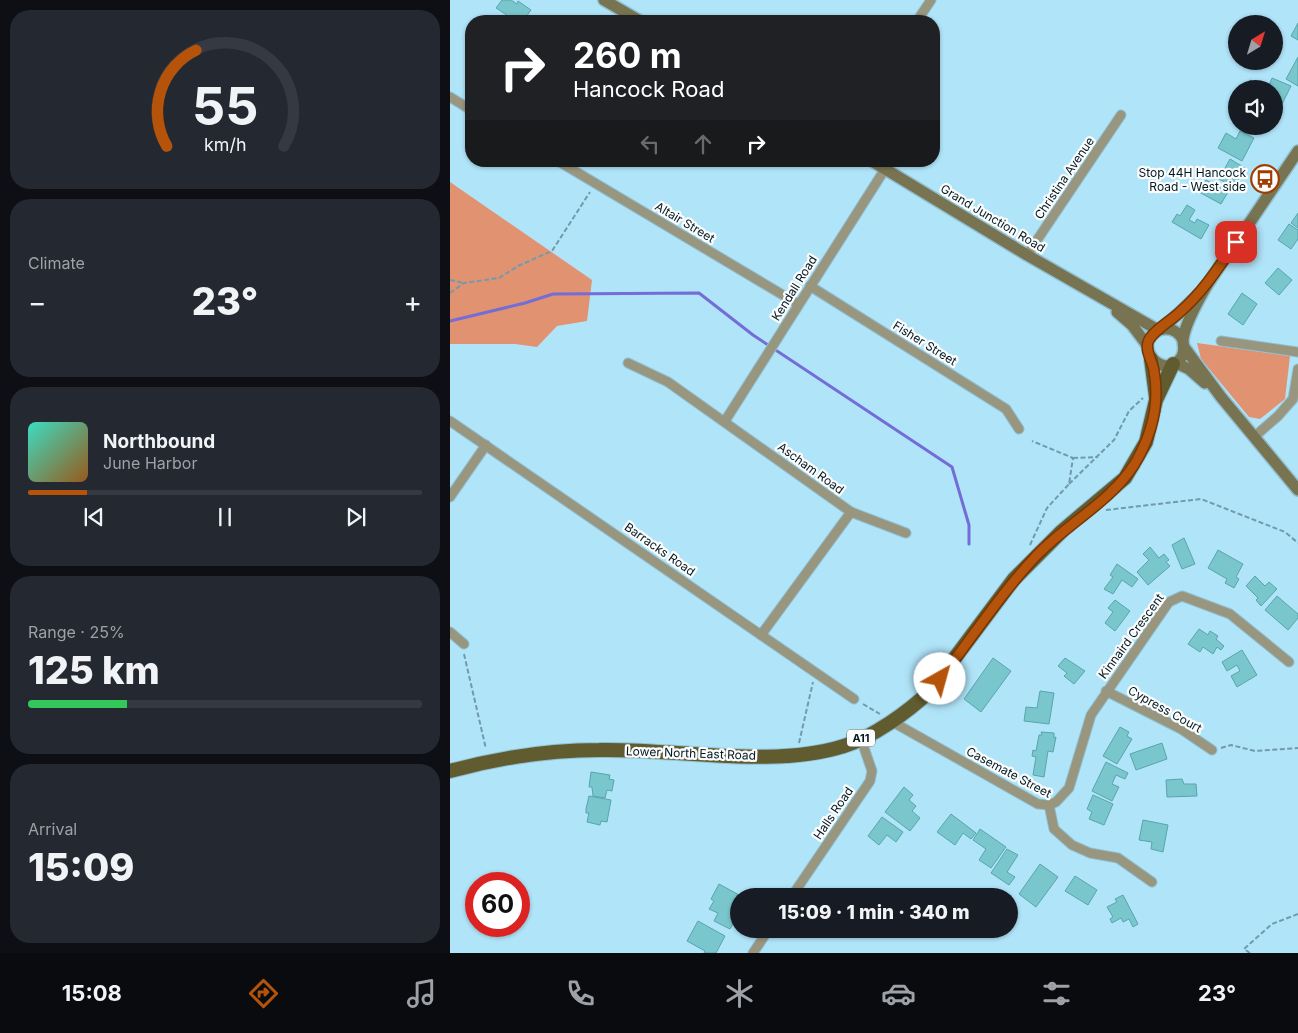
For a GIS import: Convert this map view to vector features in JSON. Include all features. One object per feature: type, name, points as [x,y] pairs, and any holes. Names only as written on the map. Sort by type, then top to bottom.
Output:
[{"type":"main road","points":[[604,0],[630,15]]},
{"type":"main road","name":"A11","points":[[1174,363],[1183,354],[1184,343],[1206,287],[1298,151]]},
{"type":"main road","name":"Grand Junction Road","points":[[882,167],[1027,255],[1160,330]]},
{"type":"main road","name":"A11","points":[[1149,352],[1150,336],[1160,330],[1206,287]]},
{"type":"main road","name":"Grand Junction Road","points":[[1101,297],[1132,325],[1149,352]]},
{"type":"main road","points":[[1160,330],[1174,331],[1221,398],[1298,490]]},
{"type":"main road","points":[[1149,352],[1159,364],[1174,363],[1189,369],[1221,398]]},
{"type":"main road","name":"Lower North East Road","points":[[450,771],[488,761],[600,750],[744,757],[796,754],[844,746],[861,739],[892,721],[915,706],[930,692],[1014,579],[1062,531],[1116,488],[1135,462],[1149,433],[1151,398],[1149,352]]},
{"type":"main road","name":"Lower North East Road","points":[[1151,398],[1174,363]]},
{"type":"street","points":[[921,15],[932,0]]},
{"type":"street","points":[[450,97],[465,106]]},
{"type":"street","name":"Christina Avenue","points":[[1027,255],[1121,115]]},
{"type":"street","name":"Altair Street","points":[[568,167],[798,304]]},
{"type":"street","name":"Kendall Road","points":[[725,421],[885,169]]},
{"type":"street","name":"Fisher Street","points":[[810,286],[1006,409],[1019,429]]},
{"type":"street","points":[[1221,341],[1298,352]]},
{"type":"street","name":"Ascham Road","points":[[628,363],[668,382],[851,512],[906,533]]},
{"type":"street","points":[[1254,437],[1294,399],[1298,369]]},
{"type":"street","name":"Barracks Road","points":[[450,421],[854,699]]},
{"type":"street","points":[[450,497],[486,445]]},
{"type":"street","points":[[761,635],[851,512]]},
{"type":"street","name":"Kinnaird Crescent","points":[[1049,805],[1056,802],[1069,788],[1074,776],[1087,724],[1106,691],[1170,602],[1182,596],[1230,614],[1289,662]]},
{"type":"street","points":[[450,632],[463,643]]},
{"type":"street","name":"Cypress Court","points":[[1106,691],[1181,729],[1212,750]]},
{"type":"street","name":"Casemate Street","points":[[892,721],[1038,804],[1049,805],[1054,829],[1072,844],[1090,853],[1118,858],[1152,882]]},
{"type":"street","name":"Halls Road","points":[[797,888],[870,781],[872,771],[861,739]]},
{"type":"street","points":[[753,953],[764,938]]},
{"type":"path","points":[[450,280],[464,283],[499,278],[518,266],[552,251],[596,183]]},
{"type":"path","points":[[450,293],[464,283]]},
{"type":"path","points":[[1026,552],[1048,508],[1068,484],[1098,458],[1114,440],[1129,411],[1151,398]]},
{"type":"path","points":[[1032,441],[1073,458],[1098,458]]},
{"type":"path","points":[[1068,484],[1073,458]]},
{"type":"path","points":[[1088,512],[1201,499],[1285,532],[1298,543]]},
{"type":"path","points":[[463,643],[488,761]]},
{"type":"path","points":[[796,754],[815,672]]},
{"type":"path","points":[[854,699],[892,721]]},
{"type":"path","points":[[1212,750],[1232,745],[1254,751],[1298,748]]},
{"type":"path","points":[[1250,953],[1244,949],[1272,924],[1298,914]]},
{"type":"shaded area","points":[[450,182],[592,280],[587,321],[557,326],[537,347],[515,344],[450,344]]},
{"type":"shaded area","points":[[1197,343],[1290,356],[1285,399],[1260,419],[1249,417],[1201,359]]},
{"type":"building","points":[[502,0],[511,0],[517,4],[518,1],[531,10],[527,15],[507,15],[496,8]]},
{"type":"building","points":[[1298,23],[1298,40],[1291,36]]},
{"type":"building","points":[[1298,57],[1298,86],[1286,79]]},
{"type":"building","points":[[1283,83],[1291,86],[1283,102]]},
{"type":"building","points":[[1226,133],[1236,139],[1238,135],[1248,135],[1254,138],[1242,161],[1218,148]]},
{"type":"building","points":[[1230,159],[1245,168],[1234,187],[1219,179]]},
{"type":"building","points":[[1206,180],[1228,192],[1221,204],[1199,192]]},
{"type":"building","points":[[1187,205],[1195,210],[1189,220],[1195,223],[1197,219],[1209,225],[1201,239],[1172,222],[1177,214],[1180,216]]},
{"type":"building","points":[[1298,213],[1298,228],[1291,223]]},
{"type":"building","points":[[1289,224],[1298,230],[1298,239],[1291,249],[1278,240]]},
{"type":"building","points":[[1278,268],[1292,280],[1279,295],[1265,283]]},
{"type":"building","points":[[1242,293],[1257,304],[1243,325],[1228,314]]},
{"type":"building","points":[[1184,538],[1195,564],[1182,569],[1172,545]]},
{"type":"building","points":[[1150,547],[1159,558],[1164,554],[1169,560],[1166,562],[1170,566],[1148,585],[1137,572],[1149,560],[1143,554]]},
{"type":"building","points":[[1218,550],[1243,564],[1236,577],[1239,579],[1234,588],[1225,583],[1227,579],[1208,568]]},
{"type":"building","points":[[1117,564],[1138,579],[1132,587],[1122,580],[1113,594],[1104,589],[1113,577],[1110,575]]},
{"type":"building","points":[[1255,576],[1265,586],[1269,582],[1277,589],[1261,606],[1256,600],[1258,598],[1246,586]]},
{"type":"building","points":[[1277,596],[1298,614],[1298,618],[1288,630],[1265,610]]},
{"type":"building","points":[[1115,600],[1130,611],[1115,631],[1105,623],[1113,612],[1108,608]]},
{"type":"building","points":[[1199,629],[1208,635],[1210,631],[1218,636],[1216,639],[1224,646],[1221,650],[1217,647],[1213,654],[1203,647],[1200,652],[1188,644]]},
{"type":"building","points":[[1242,650],[1257,675],[1237,687],[1231,676],[1240,671],[1237,665],[1227,671],[1222,662]]},
{"type":"building","points":[[993,658],[1011,671],[981,712],[964,699]]},
{"type":"building","points":[[1065,658],[1085,671],[1074,684],[1064,676],[1067,673],[1058,666]]},
{"type":"building","points":[[1040,691],[1054,693],[1049,724],[1024,721],[1026,707],[1037,708]]},
{"type":"building","points":[[1120,727],[1129,732],[1127,736],[1132,739],[1117,764],[1103,756]]},
{"type":"building","points":[[1041,732],[1054,733],[1054,738],[1056,737],[1053,752],[1048,751],[1044,777],[1033,775],[1036,757],[1032,756],[1033,750],[1036,751],[1039,735],[1042,735]]},
{"type":"building","points":[[1162,743],[1167,759],[1136,770],[1130,754]]},
{"type":"building","points":[[1106,762],[1128,773],[1125,779],[1116,775],[1112,784],[1119,787],[1112,801],[1092,791]]},
{"type":"building","points":[[591,772],[610,775],[609,779],[614,780],[612,791],[607,790],[605,798],[593,796],[592,787],[589,787]]},
{"type":"building","points":[[1182,779],[1184,784],[1196,784],[1197,796],[1167,797],[1166,780]]},
{"type":"building","points":[[904,787],[913,795],[909,800],[916,806],[912,811],[920,818],[910,831],[885,812]]},
{"type":"building","points":[[1093,795],[1113,804],[1104,825],[1089,819],[1092,812],[1087,809]]},
{"type":"building","points":[[589,796],[611,800],[607,822],[601,821],[600,825],[587,822],[589,813],[586,813],[586,809]]},
{"type":"building","points":[[951,814],[976,833],[971,839],[963,833],[955,845],[937,832]]},
{"type":"building","points":[[882,817],[903,832],[896,842],[887,835],[879,845],[868,836]]},
{"type":"building","points":[[1143,820],[1168,825],[1163,852],[1151,849],[1152,842],[1139,840]]},
{"type":"building","points":[[980,829],[1006,847],[991,868],[979,860],[986,849],[973,840]]},
{"type":"building","points":[[1007,849],[1018,855],[1007,872],[1015,877],[1009,885],[991,873]]},
{"type":"building","points":[[1040,864],[1058,877],[1036,907],[1019,894]]},
{"type":"building","points":[[1075,876],[1097,890],[1088,905],[1065,891]]},
{"type":"building","points":[[719,884],[730,890],[730,929],[714,921],[718,913],[709,909],[714,901],[711,899]]},
{"type":"building","points":[[1123,895],[1138,924],[1133,927],[1129,919],[1123,922],[1121,918],[1112,923],[1110,919],[1113,917],[1107,907],[1117,902],[1115,899]]},
{"type":"building","points":[[698,921],[725,936],[716,953],[704,953],[705,951],[687,941]]},
{"type":"waterway","points":[[450,321],[525,303],[553,294],[699,293],[753,335],[952,467],[969,525],[969,544]]},
{"type":"place","name":"Stop 44H Hancock Road - West side","points":[[1265,179]]},
{"type":"route","points":[[940,679],[1014,579],[1062,531],[1088,512],[1125,478],[1146,442],[1156,400],[1154,369],[1147,345],[1150,336],[1162,329],[1206,287],[1236,242]]}]
